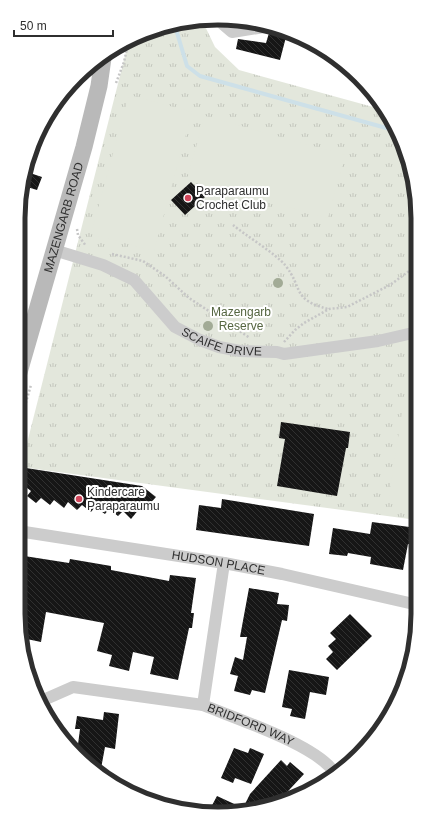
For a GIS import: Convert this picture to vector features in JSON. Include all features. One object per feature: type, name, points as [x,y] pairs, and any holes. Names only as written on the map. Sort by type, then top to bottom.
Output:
[{"type":"main road","name":"MAZENGARB ROAD","points":[[25,352],[94,108],[102,64]]},
{"type":"street","points":[[224,25],[232,32],[254,29]]},
{"type":"street","name":"SCAIFE DRIVE","points":[[54,250],[103,265],[129,276],[175,327],[200,340],[219,347],[240,351],[278,347],[284,354],[378,342],[411,334]]},
{"type":"street","name":"HUDSON PLACE","points":[[25,532],[224,563],[282,574],[411,603]]},
{"type":"street","name":"BRIDFORD WAY","points":[[224,563],[203,705],[301,746],[331,766],[332,769]]},
{"type":"street","points":[[48,698],[73,687],[203,705]]},
{"type":"path","points":[[114,87],[124,62],[127,48]]},
{"type":"path","points":[[232,225],[284,264],[301,296],[311,304],[329,309],[347,307],[390,285],[411,270]]},
{"type":"path","points":[[77,226],[78,236],[87,247]]},
{"type":"path","points":[[73,238],[78,236]]},
{"type":"path","points":[[109,253],[143,262],[165,276],[190,298],[251,339]]},
{"type":"path","points":[[278,347],[304,323],[329,309]]},
{"type":"path","points":[[278,347],[286,340]]},
{"type":"green space","name":"Mazengarb Reserve","points":[[204,25],[215,47],[239,70],[376,108],[391,133],[401,156],[411,205],[411,519],[25,468],[25,451],[127,48],[156,35]]},
{"type":"green space","points":[[129,95],[192,112],[154,251],[91,234]]},
{"type":"green space","points":[[205,116],[345,155],[328,218],[187,179]]},
{"type":"green space","points":[[408,374],[411,374],[411,499],[389,496]]},
{"type":"building","points":[[269,33],[286,37],[280,60],[236,49],[238,39],[266,43]]},
{"type":"building","points":[[31,173],[42,177],[37,190],[28,187]]},
{"type":"building","name":"Paraparaumu Crochet Club","points":[[191,182],[205,197],[185,215],[171,200]]},
{"type":"building","points":[[281,422],[350,432],[348,448],[346,448],[337,496],[277,486],[285,439],[279,438]]},
{"type":"building","name":"Kindercare Paraparaumu","points":[[26,468],[142,486],[156,497],[147,507],[144,503],[131,519],[123,511],[118,516],[109,509],[105,514],[95,507],[91,512],[82,505],[77,510],[68,502],[64,508],[54,500],[50,505],[41,498],[36,503],[27,496],[31,491],[25,486]]},
{"type":"building","points":[[222,499],[314,514],[309,546],[196,530],[199,505],[221,508]]},
{"type":"building","points":[[372,522],[411,527],[411,544],[408,544],[403,570],[370,564],[371,557],[348,553],[347,556],[329,554],[333,528],[370,534]]},
{"type":"building","points":[[25,556],[69,563],[70,559],[111,566],[111,570],[169,581],[170,575],[196,578],[191,613],[194,613],[192,628],[189,628],[178,680],[150,674],[154,657],[133,652],[129,671],[109,666],[112,655],[97,651],[104,623],[46,612],[41,642],[27,639],[25,627]]},
{"type":"building","points":[[249,588],[279,593],[277,604],[289,605],[287,621],[282,620],[265,693],[252,690],[250,695],[234,691],[238,676],[230,674],[235,657],[243,660],[247,637],[240,637]]},
{"type":"building","points":[[350,614],[372,636],[337,670],[326,659],[333,652],[328,646],[336,639],[330,633]]},
{"type":"building","points":[[289,670],[329,677],[326,695],[310,692],[305,719],[290,716],[292,709],[282,707]]},
{"type":"building","points":[[104,712],[119,714],[115,749],[105,747],[101,767],[78,746],[80,729],[75,729],[77,716],[103,720]]},
{"type":"building","points":[[234,748],[248,753],[250,748],[264,754],[251,784],[235,778],[233,783],[221,778]]},
{"type":"building","points":[[281,760],[287,766],[290,762],[304,774],[284,795],[280,797],[245,805],[250,794]]},
{"type":"building","points":[[217,796],[238,806],[211,807]]},
{"type":"waterway","points":[[176,30],[187,66],[200,76],[389,129]]},
{"type":"place","name":"Paraparaumu Crochet Club","points":[[188,198]]},
{"type":"place","name":"Kindercare Paraparaumu","points":[[79,499]]}]
